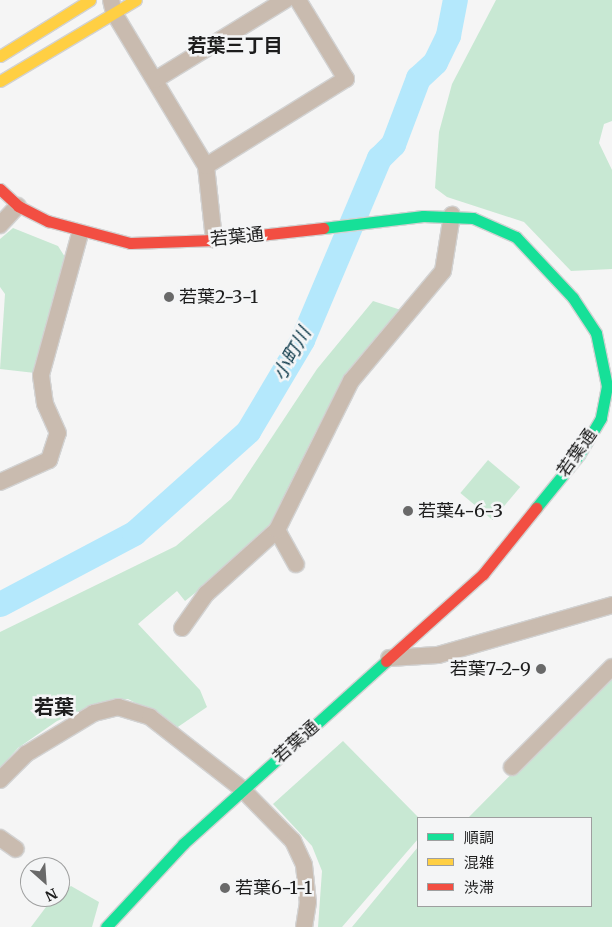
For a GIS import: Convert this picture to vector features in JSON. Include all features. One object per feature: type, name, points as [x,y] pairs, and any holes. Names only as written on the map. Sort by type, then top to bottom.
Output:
[{"type":"street","points":[[0,56],[90,0]]},
{"type":"street","points":[[0,81],[112,7],[136,0]]},
{"type":"street","points":[[155,80],[285,0]]},
{"type":"street","points":[[206,166],[346,79],[298,0]]},
{"type":"street","points":[[112,7],[206,166],[214,240]]},
{"type":"street","name":"若葉通","points":[[0,189],[18,206],[80,233],[130,243],[214,240],[452,215],[498,226],[516,237],[573,298],[596,333],[607,386],[601,418],[579,455],[483,574],[183,844],[106,927]]},
{"type":"street","points":[[0,224],[18,206]]},
{"type":"street","points":[[182,628],[206,594],[277,530],[351,381],[443,271],[452,215]]},
{"type":"street","points":[[0,482],[49,460],[58,433],[46,404],[41,376],[80,233]]},
{"type":"street","points":[[277,530],[296,564]]},
{"type":"street","points":[[389,658],[438,655],[612,604]]},
{"type":"street","points":[[512,767],[612,668]]},
{"type":"street","points":[[0,780],[26,754],[60,731],[94,713],[118,707],[150,716],[242,789],[293,841],[304,865],[308,902],[304,927]]},
{"type":"street","points":[[0,838],[16,849]]},
{"type":"green space","points":[[496,0],[612,0],[612,121],[604,124],[599,143],[612,170],[612,269],[571,271],[524,222],[447,197],[435,188],[439,132],[452,84]]},
{"type":"green space","points":[[13,228],[58,246],[65,257],[35,373],[0,369],[5,294],[0,287],[0,239]]},
{"type":"green space","points":[[373,301],[401,310],[273,531],[185,601],[177,591],[138,624],[200,690],[207,707],[172,731],[153,712],[128,699],[97,704],[57,721],[18,748],[0,768],[0,632],[176,546],[231,499],[317,369]]},
{"type":"green space","points":[[488,460],[520,487],[493,520],[460,493]]},
{"type":"green space","points":[[612,672],[612,927],[352,927],[417,848],[417,907],[592,907],[592,817],[469,817]]},
{"type":"green space","points":[[343,741],[418,817],[417,840],[342,927],[318,927],[322,871],[312,846],[273,804]]},
{"type":"green space","points":[[70,887],[99,902],[92,927],[31,927],[46,907],[70,907]]},
{"type":"waterway","name":"小町川","points":[[0,604],[134,533],[248,431],[302,340],[379,158],[393,144],[418,78],[435,62],[448,35],[455,0]]},
{"type":"traffic: fast","points":[[323,228],[423,216],[473,218],[516,237],[573,298],[596,333],[607,386],[601,418],[579,455],[536,508]]},
{"type":"traffic: fast","points":[[106,927],[183,844],[386,661]]},
{"type":"traffic: slow","points":[[0,56],[90,0]]},
{"type":"traffic: slow","points":[[0,81],[136,0]]},
{"type":"traffic: jam","points":[[0,189],[18,206],[48,221],[130,243],[214,240],[323,228]]},
{"type":"traffic: jam","points":[[386,661],[483,574],[536,508]]},
{"type":"place","name":"若葉2-3-1","points":[[169,297]]},
{"type":"place","name":"若葉4-6-3","points":[[408,511]]},
{"type":"place","name":"若葉7-2-9","points":[[541,669]]},
{"type":"place","name":"若葉6-1-1","points":[[225,888]]},
{"type":"district","name":"若葉三丁目","points":[[235,46]]},
{"type":"district","name":"若葉","points":[[54,706]]}]
